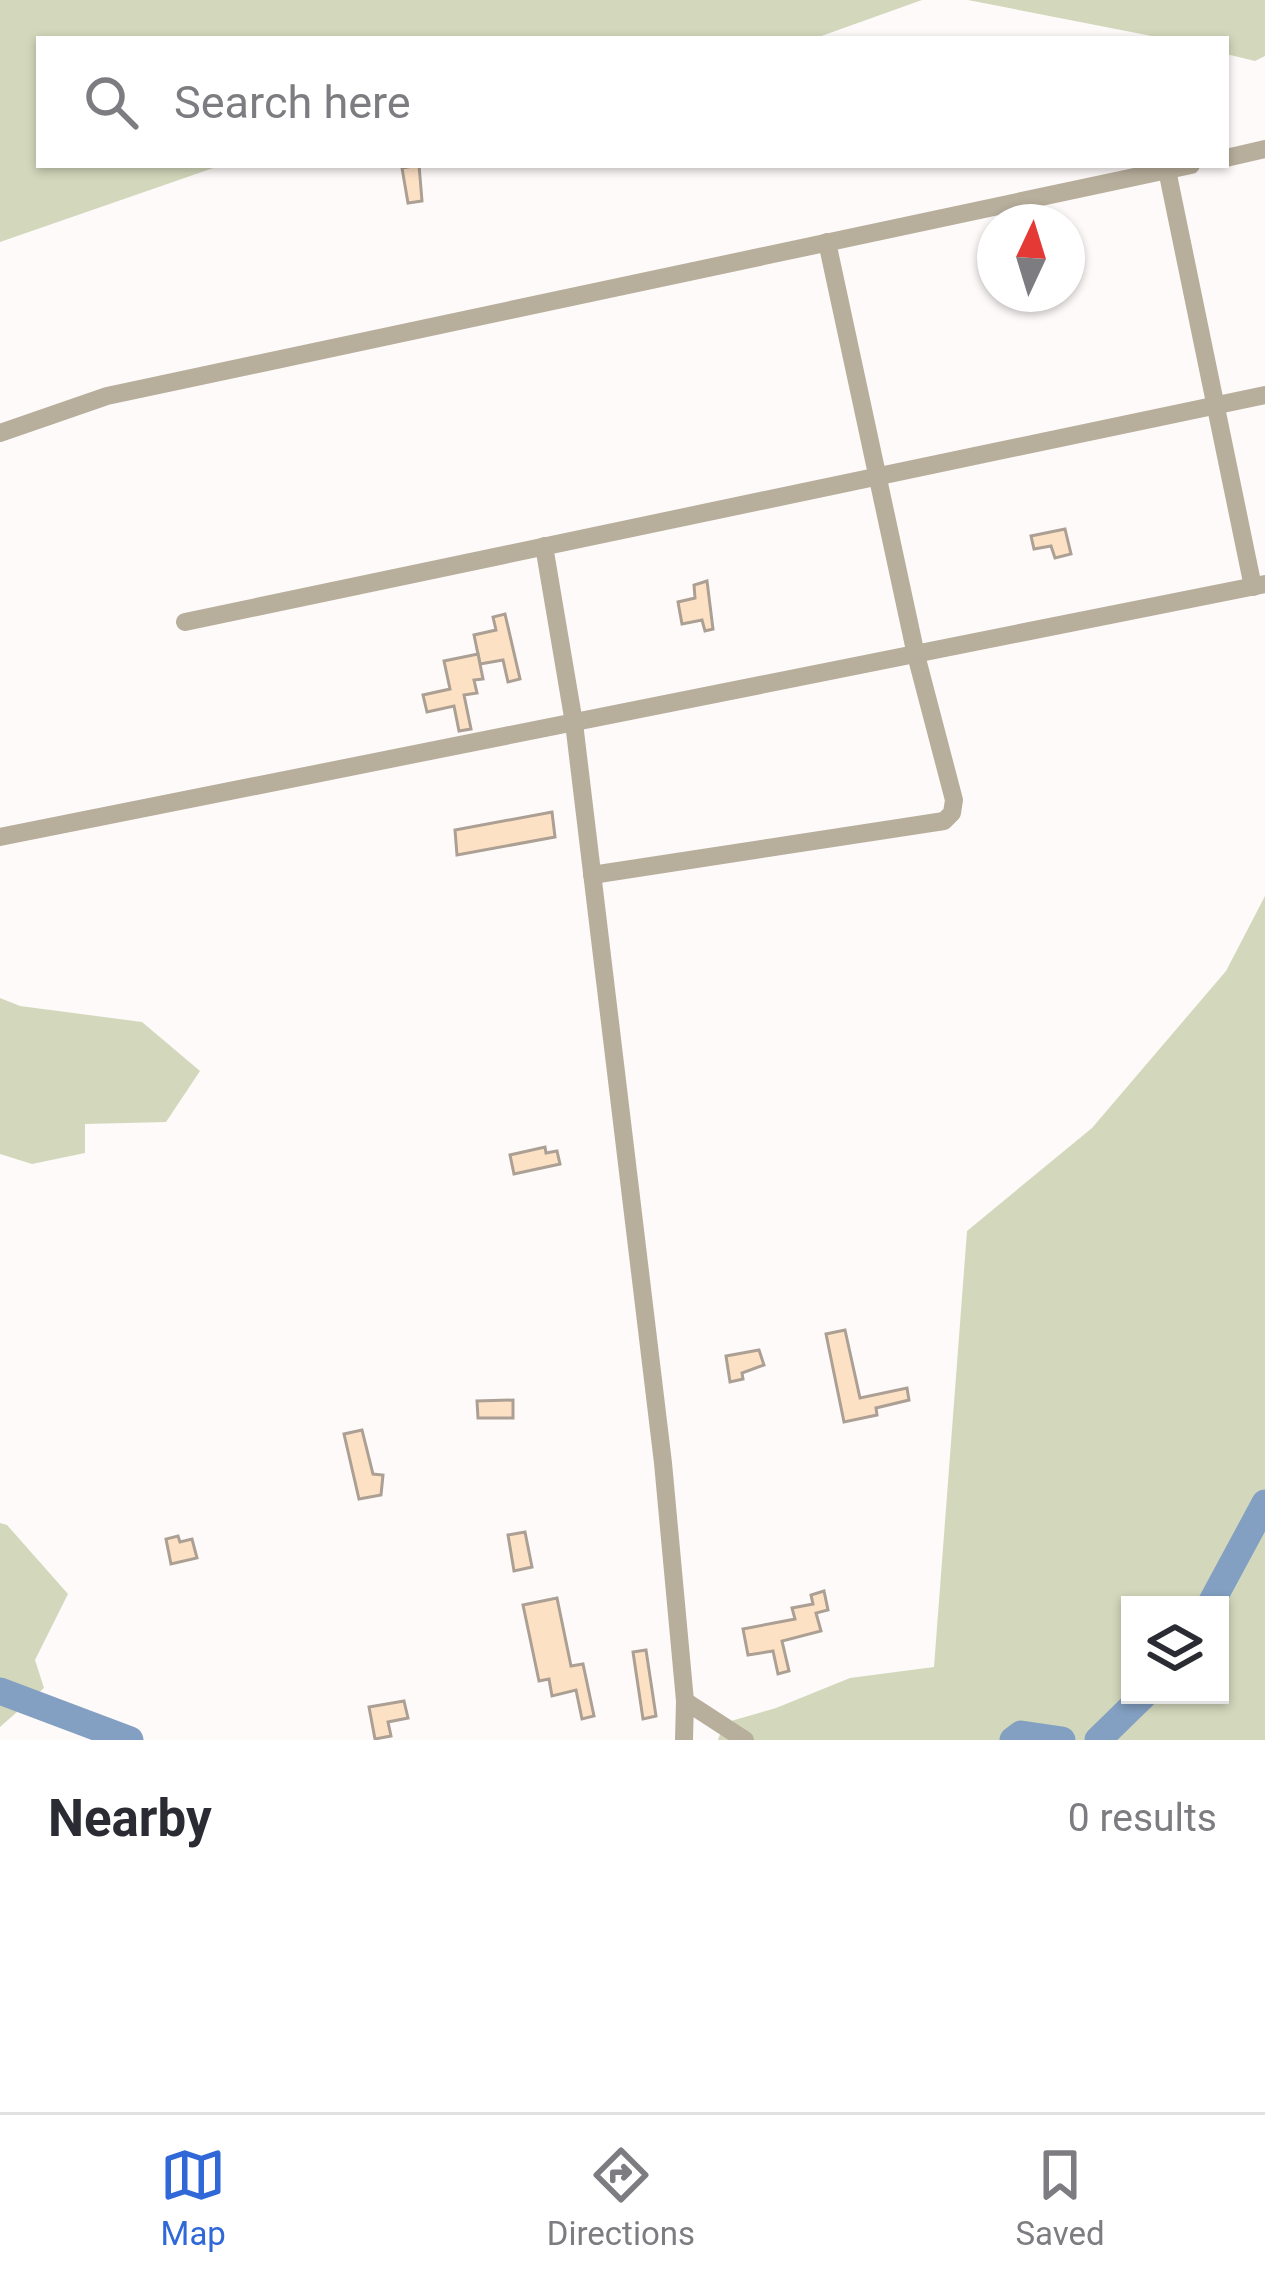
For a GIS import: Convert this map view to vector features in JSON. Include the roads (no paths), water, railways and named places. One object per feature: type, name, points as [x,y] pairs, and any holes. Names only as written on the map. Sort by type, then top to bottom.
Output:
[{"type":"street","points":[[1229,157],[1265,149]]},
{"type":"street","points":[[0,433],[107,396],[1177,168]]},
{"type":"street","points":[[0,837],[1259,585],[1215,405],[1167,170]]},
{"type":"street","points":[[592,875],[944,821],[952,814],[954,800],[916,655],[827,242]]},
{"type":"street","points":[[185,622],[1265,394]]},
{"type":"street","points":[[544,546],[574,723],[663,1463],[685,1701],[684,1740]]},
{"type":"street","points":[[685,1701],[746,1740]]},
{"type":"waterway","points":[[1215,1596],[1265,1503]]},
{"type":"waterway","points":[[0,1691],[130,1740]]},
{"type":"waterway","points":[[1098,1740],[1135,1704]]},
{"type":"waterway","points":[[1013,1740],[1021,1734],[1062,1740]]}]
